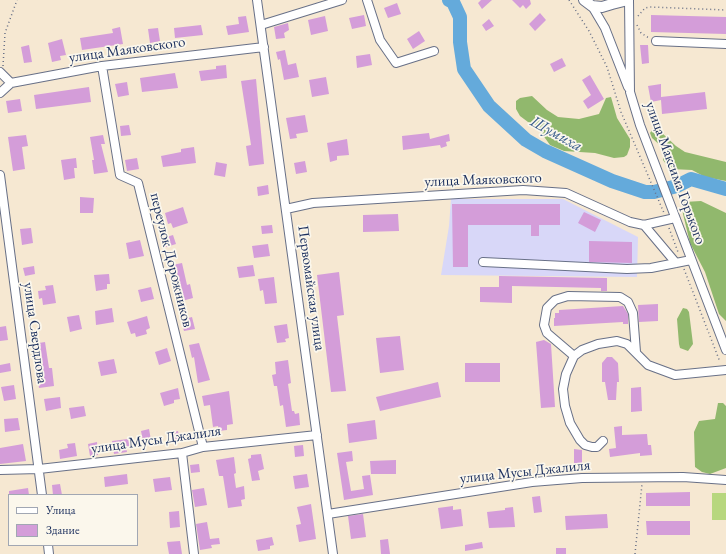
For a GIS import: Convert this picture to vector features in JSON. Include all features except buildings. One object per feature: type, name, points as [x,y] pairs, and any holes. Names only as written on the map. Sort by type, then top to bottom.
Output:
[{"type":"main road","points":[[588,3],[602,8],[615,2],[628,0]]},
{"type":"street","name":"Первомайская улица","points":[[257,0],[333,554]]},
{"type":"street","points":[[261,25],[342,0]]},
{"type":"street","points":[[367,0],[380,40],[396,63],[434,51]]},
{"type":"street","name":"улица Максима Горького","points":[[628,0],[630,92],[691,260],[723,334],[726,350]]},
{"type":"street","points":[[588,3],[605,28],[630,92]]},
{"type":"street","points":[[656,41],[726,44]]},
{"type":"street","name":"улица Маяковского","points":[[11,83],[102,66],[264,47]]},
{"type":"street","name":"переулок Дорожников","points":[[102,66],[120,175],[138,183],[203,447]]},
{"type":"street","points":[[0,93],[11,83],[1,73]]},
{"type":"street","name":"улица Свердлова","points":[[0,175],[42,494]]},
{"type":"street","name":"улица Маяковского","points":[[286,209],[313,203],[523,190],[566,193],[630,222],[644,225]]},
{"type":"street","points":[[675,218],[644,225],[679,263]]},
{"type":"street","points":[[483,262],[627,269],[651,268],[691,260]]},
{"type":"street","points":[[574,356],[547,333],[544,325],[547,308],[555,300],[568,296],[620,297],[628,302],[633,313],[636,352]]},
{"type":"street","points":[[603,441],[597,447],[585,445],[580,440],[570,423],[563,389],[566,374],[574,356],[598,344],[617,341],[627,344],[648,365],[675,375],[725,370]]},
{"type":"street","name":"улица Мусы Джалиля","points":[[0,470],[39,469],[182,453],[203,447],[317,435]]},
{"type":"street","points":[[182,453],[194,554]]},
{"type":"street","name":"улица Мусы Джалиля","points":[[328,514],[532,482],[582,478],[682,477],[726,480]]},
{"type":"path","points":[[1,73],[5,33],[17,0]]},
{"type":"path","points":[[569,0],[589,31],[607,67],[621,112],[652,182],[666,219],[679,263],[725,370]]},
{"type":"path","points":[[636,30],[636,23],[641,11],[645,8],[726,10]]},
{"type":"path","points":[[636,23],[641,33],[656,41]]},
{"type":"path","points":[[635,554],[642,478]]},
{"type":"shaded area","points":[[451,199],[563,199],[638,237],[637,277],[441,275],[449,226]]},
{"type":"green space","points":[[532,96],[547,110],[558,117],[579,119],[599,114],[606,98],[611,97],[617,118],[630,139],[630,147],[627,155],[624,157],[614,158],[595,153],[564,151],[550,145],[540,131],[520,116],[516,109],[516,101],[520,98]]},
{"type":"green space","points":[[652,130],[662,133],[685,152],[726,162],[726,181],[705,177],[692,170],[671,169],[668,167],[663,160],[663,148],[652,138],[650,133]]},
{"type":"green space","points":[[701,201],[726,213],[726,321],[719,314],[705,272],[690,243],[683,214],[682,206],[684,202]]},
{"type":"green space","points":[[683,308],[687,309],[689,312],[693,344],[688,351],[680,348],[679,344],[677,319]]},
{"type":"green space","points":[[718,403],[723,403],[726,406],[726,468],[710,474],[702,472],[695,467],[694,432],[699,421],[715,419]]},
{"type":"green space","points":[[712,493],[726,493],[726,520],[712,520]]},
{"type":"waterway","name":"Шумиха","points":[[449,0],[453,2],[460,17],[460,42],[464,69],[489,106],[526,140],[545,151],[612,181],[645,192],[654,192],[677,186],[691,179],[726,189]]}]
